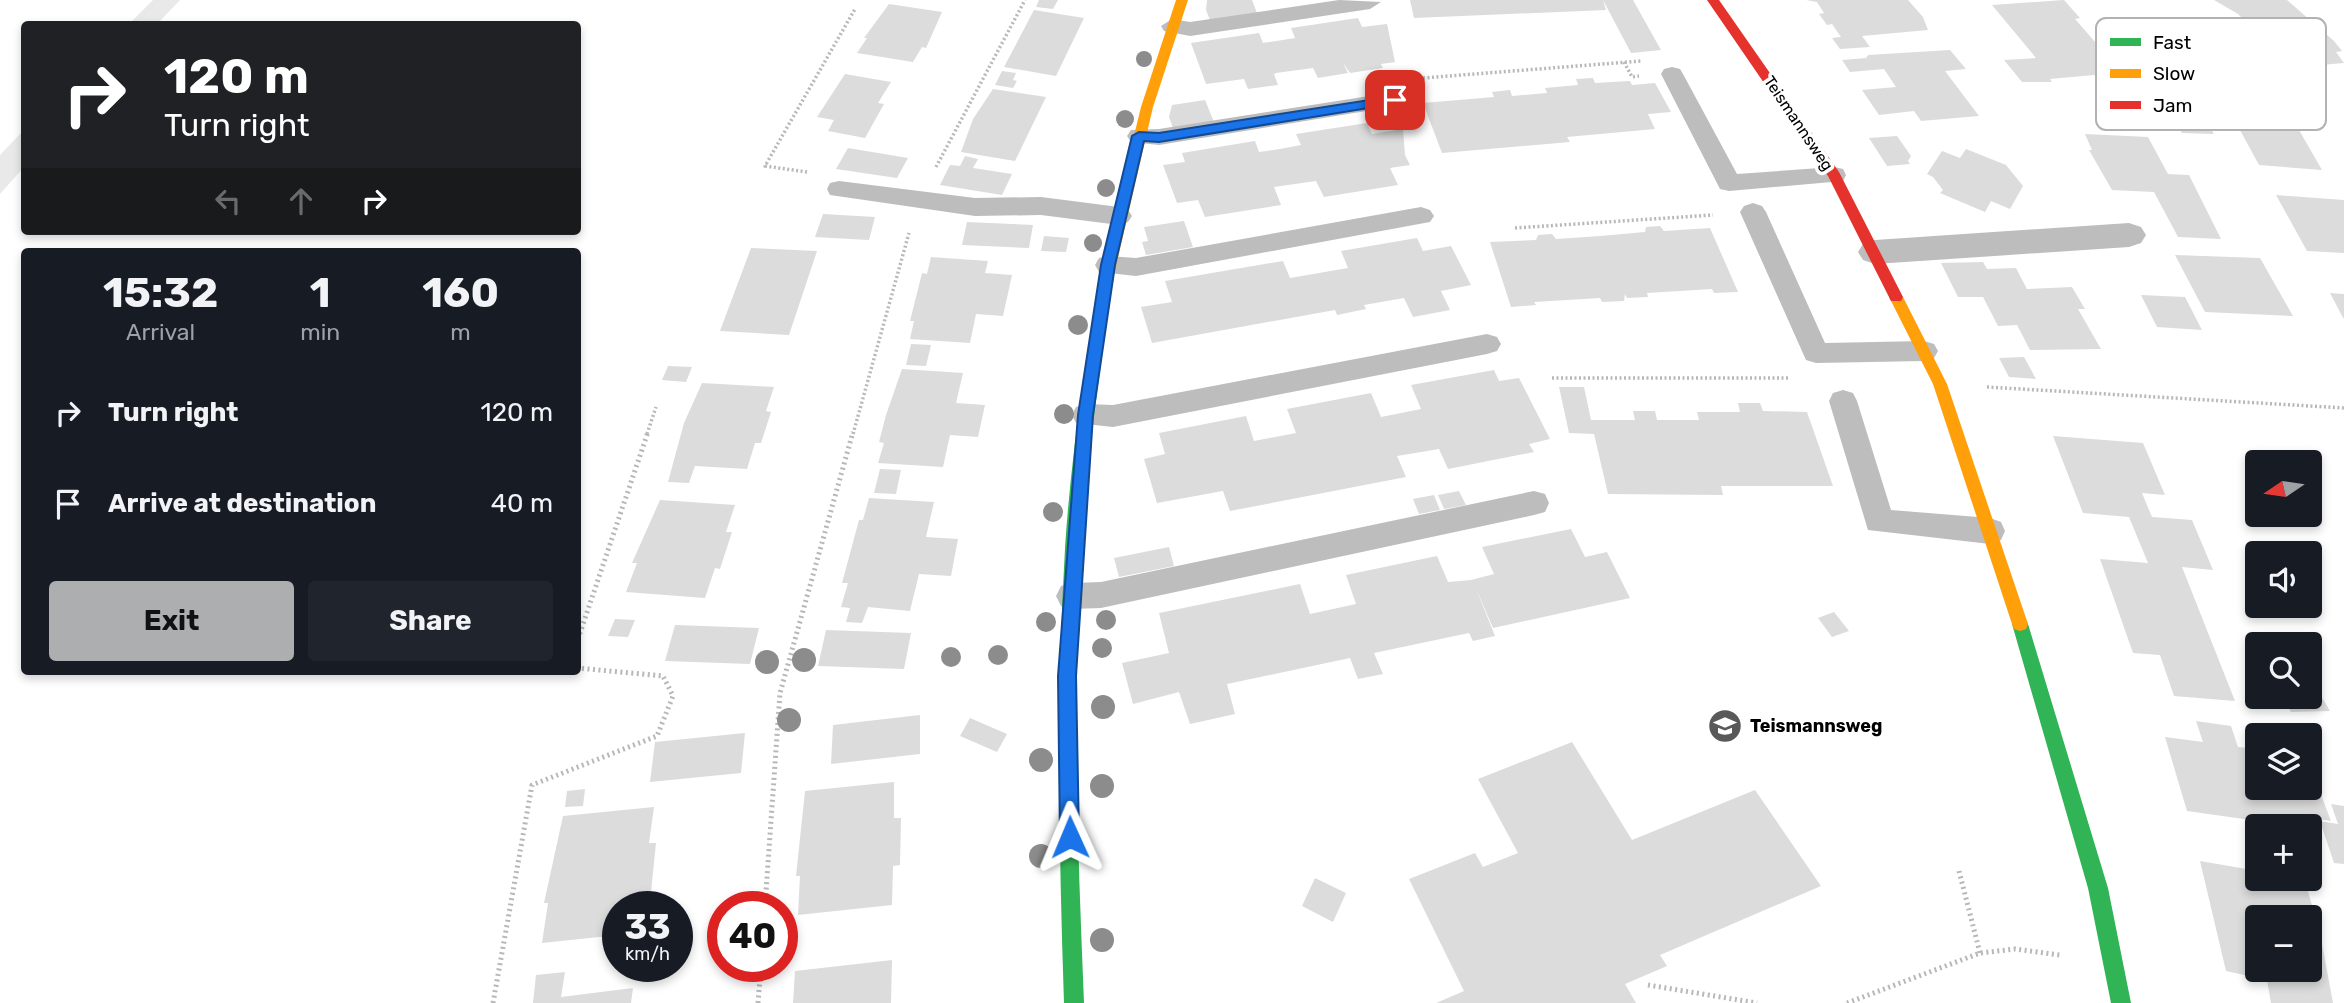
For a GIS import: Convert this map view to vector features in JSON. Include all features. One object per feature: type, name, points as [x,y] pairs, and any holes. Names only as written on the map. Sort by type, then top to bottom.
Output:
[{"type":"street","points":[[1074,1003],[1067,676],[1086,415],[1108,265],[1119,216],[1139,136],[1182,0]]},
{"type":"street","name":"Teismannsweg","points":[[1713,0],[1834,175],[1940,384],[2025,637],[2098,888],[2120,1003]]},
{"type":"street","points":[[1875,252],[2129,235]]},
{"type":"lane","points":[[1172,26],[1191,29],[1370,2]]},
{"type":"lane","points":[[1662,67],[1729,183],[1834,175]]},
{"type":"lane","points":[[1139,136],[1159,137],[1395,100]]},
{"type":"lane","points":[[839,189],[975,207],[1041,206],[1119,216]]},
{"type":"lane","points":[[1753,212],[1816,353],[1924,351]]},
{"type":"lane","points":[[1108,265],[1136,267],[1421,216]]},
{"type":"lane","points":[[1086,415],[1113,416],[1487,344]]},
{"type":"lane","points":[[1843,401],[1879,521],[1990,531]]},
{"type":"lane","points":[[1072,596],[1101,595],[1534,503]]},
{"type":"path","points":[[766,891],[780,693],[918,200],[1025,0]]},
{"type":"path","points":[[839,189],[821,174],[765,166],[855,9]]},
{"type":"path","points":[[1412,79],[1662,67]]},
{"type":"path","points":[[1515,228],[1753,212]]},
{"type":"path","points":[[1552,378],[1836,378],[1843,401]]},
{"type":"path","points":[[1940,384],[2344,408]]},
{"type":"path","points":[[581,630],[656,407]]},
{"type":"path","points":[[493,1003],[531,785],[657,736],[673,696],[663,676],[581,668]]},
{"type":"path","points":[[1959,871],[1980,953]]},
{"type":"path","points":[[1847,1003],[1980,953],[2015,949],[2113,962]]},
{"type":"path","points":[[758,1003],[760,982]]},
{"type":"path","points":[[1648,985],[1756,1003]]},
{"type":"shaded area","points":[[153,0],[180,0],[160,21],[132,21]]},
{"type":"shaded area","points":[[21,133],[21,170],[0,194],[0,155]]},
{"type":"building","points":[[1039,0],[1058,0],[1053,9],[1036,7]]},
{"type":"building","points":[[1207,0],[1252,0],[1257,13],[1210,20],[1206,10]]},
{"type":"building","points":[[1410,0],[1603,0],[1606,10],[1414,18]]},
{"type":"building","points":[[1603,0],[1633,0],[1661,50],[1631,53]]},
{"type":"building","points":[[1806,0],[1908,0],[1923,17],[1928,30],[1862,36],[1870,47],[1840,49],[1832,38],[1841,37],[1832,24],[1827,25],[1819,14],[1824,13],[1817,2]]},
{"type":"building","points":[[2064,0],[2080,18],[2075,19],[2096,43],[2096,75],[2050,79],[2052,82],[2022,82],[2004,60],[2036,58],[1992,5]]},
{"type":"building","points":[[2214,0],[2287,0],[2308,18],[2242,18]]},
{"type":"building","points":[[889,4],[942,12],[926,48],[922,47],[913,62],[857,53],[867,38],[864,38]]},
{"type":"building","points":[[1034,10],[1084,18],[1056,76],[1004,67]]},
{"type":"building","points":[[1358,18],[1362,27],[1387,24],[1395,62],[1381,64],[1383,68],[1350,73],[1343,63],[1348,73],[1318,78],[1313,68],[1276,73],[1274,74],[1278,85],[1248,89],[1244,79],[1206,84],[1191,43],[1259,33],[1263,43],[1295,38],[1291,28]]},
{"type":"building","points":[[2326,34],[2342,51],[2336,52],[2344,63],[2326,65]]},
{"type":"building","points":[[1950,50],[1966,69],[1945,71],[1979,116],[1921,121],[1914,111],[1879,115],[1862,90],[1896,87],[1884,69],[1850,72],[1842,60],[1866,58],[1868,55]]},
{"type":"building","points":[[1002,71],[1016,73],[1013,80],[1017,81],[1013,88],[995,85]]},
{"type":"building","points":[[845,74],[891,82],[878,103],[884,104],[865,138],[828,131],[834,120],[817,117]]},
{"type":"building","points":[[1593,78],[1595,83],[1655,83],[1671,112],[1648,114],[1655,129],[1567,137],[1570,142],[1442,153],[1423,103],[1494,97],[1492,92],[1510,90],[1512,96],[1547,93],[1545,88],[1578,85],[1576,79]]},
{"type":"building","points":[[993,89],[1046,97],[1015,161],[961,152],[973,119]]},
{"type":"building","points":[[1205,100],[1214,122],[1173,128],[1169,117],[1172,105]]},
{"type":"building","points":[[1367,123],[1372,134],[1403,129],[1405,155],[1410,165],[1390,168],[1398,185],[1324,197],[1316,181],[1274,187],[1281,205],[1205,217],[1198,200],[1177,203],[1163,165],[1185,162],[1182,153],[1255,141],[1259,152],[1301,145],[1296,134]]},
{"type":"building","points":[[2180,130],[2212,130],[2214,134],[2182,133]]},
{"type":"building","points":[[2240,130],[2299,130],[2322,170],[2259,165]]},
{"type":"building","points":[[2085,134],[2148,137],[2168,174],[2189,175],[2221,239],[2178,237],[2154,192],[2112,190],[2089,150],[2092,150]]},
{"type":"building","points":[[1897,136],[1911,156],[1908,161],[1910,164],[1887,166],[1869,138]]},
{"type":"building","points":[[848,148],[908,158],[897,178],[836,169]]},
{"type":"building","points":[[1966,149],[2006,165],[2023,186],[2010,209],[1991,201],[1985,212],[1940,193],[1943,190],[1933,177],[1927,174],[1942,151],[1960,158]]},
{"type":"building","points":[[965,156],[978,159],[973,168],[1012,174],[1002,195],[940,185],[950,165],[960,166]]},
{"type":"building","points":[[2276,195],[2344,200],[2344,253],[2307,251]]},
{"type":"building","points":[[823,214],[875,217],[869,240],[815,237]]},
{"type":"building","points":[[1184,221],[1193,247],[1146,255],[1142,242],[1148,241],[1144,227]]},
{"type":"building","points":[[967,222],[1033,225],[1029,248],[962,245]]},
{"type":"building","points":[[1660,226],[1664,231],[1710,228],[1738,292],[1714,293],[1712,289],[1647,293],[1648,297],[1627,298],[1625,294],[1624,301],[1602,302],[1600,298],[1534,302],[1536,305],[1511,307],[1490,242],[1536,240],[1538,235],[1552,234],[1556,239],[1645,232],[1646,227]]},
{"type":"building","points":[[1044,236],[1069,238],[1066,252],[1041,251]]},
{"type":"building","points":[[1417,238],[1423,251],[1451,246],[1471,285],[1441,291],[1450,310],[1413,317],[1404,298],[1364,305],[1366,309],[1337,315],[1335,310],[1152,343],[1141,307],[1172,302],[1165,281],[1283,261],[1290,278],[1348,268],[1341,251]]},
{"type":"building","points":[[751,248],[817,251],[789,335],[720,331]]},
{"type":"building","points":[[2175,255],[2260,258],[2293,316],[2205,312]]},
{"type":"building","points":[[931,257],[988,261],[985,273],[1012,275],[1003,316],[976,314],[970,343],[910,339],[914,321],[910,321],[922,273],[927,274]]},
{"type":"building","points":[[1983,262],[1987,269],[2016,268],[2027,289],[2072,287],[2085,309],[2078,309],[2101,349],[2030,350],[2017,325],[1998,326],[1983,297],[1958,297],[1941,263]]},
{"type":"building","points":[[2330,293],[2344,294],[2344,319],[2341,314]]},
{"type":"building","points":[[2141,295],[2185,297],[2202,330],[2157,327]]},
{"type":"building","points":[[911,344],[931,345],[926,366],[906,365]]},
{"type":"building","points":[[2024,357],[2036,379],[2009,377],[1999,358]]},
{"type":"building","points":[[668,366],[692,367],[686,382],[662,380]]},
{"type":"building","points":[[902,369],[963,373],[956,403],[985,405],[978,437],[950,435],[943,467],[878,463],[884,443],[879,442]]},
{"type":"building","points":[[1494,370],[1499,381],[1519,378],[1550,439],[1529,444],[1534,452],[1448,469],[1439,449],[1397,456],[1406,477],[1230,511],[1223,491],[1157,503],[1144,459],[1165,454],[1159,433],[1246,416],[1254,441],[1296,433],[1287,409],[1371,393],[1381,417],[1421,409],[1411,385]]},
{"type":"building","points":[[702,383],[774,387],[766,411],[771,412],[761,443],[755,443],[747,469],[695,466],[689,483],[668,482],[684,423]]},
{"type":"building","points":[[1559,387],[1584,387],[1591,420],[1635,420],[1633,411],[1655,411],[1657,420],[1699,420],[1697,412],[1740,412],[1738,403],[1760,403],[1763,411],[1807,412],[1833,486],[1721,486],[1723,495],[1608,494],[1594,434],[1569,433]]},
{"type":"building","points":[[2053,436],[2143,443],[2165,495],[2142,493],[2152,517],[2192,520],[2213,570],[2182,567],[2235,701],[2174,696],[2160,655],[2133,653],[2100,559],[2148,563],[2129,517],[2083,513]]},
{"type":"building","points":[[880,469],[901,470],[896,494],[874,493]]},
{"type":"building","points":[[1459,491],[1466,505],[1444,509],[1438,495]]},
{"type":"building","points":[[1434,495],[1440,510],[1419,514],[1413,499]]},
{"type":"building","points":[[869,498],[934,502],[926,537],[958,539],[951,576],[919,574],[910,611],[868,607],[862,623],[846,622],[850,608],[841,607],[848,583],[842,583],[859,520],[863,520]]},
{"type":"building","points":[[660,500],[735,505],[726,532],[732,532],[720,569],[715,568],[705,598],[626,592],[637,563],[632,563]]},
{"type":"building","points":[[1571,529],[1585,557],[1607,552],[1630,598],[1493,628],[1475,586],[1495,636],[1473,641],[1469,633],[1374,653],[1383,674],[1358,679],[1350,658],[1227,684],[1235,714],[1190,724],[1179,692],[1133,704],[1122,663],[1169,653],[1159,613],[1300,584],[1310,614],[1356,604],[1346,575],[1437,556],[1448,582],[1471,580],[1494,574],[1482,547]]},
{"type":"building","points":[[1169,547],[1174,566],[1119,577],[1114,558]]},
{"type":"building","points":[[1834,612],[1849,631],[1832,637],[1818,618]]},
{"type":"building","points":[[615,619],[635,620],[628,637],[608,636]]},
{"type":"building","points":[[675,625],[759,628],[750,664],[665,661]]},
{"type":"building","points":[[826,630],[911,633],[904,669],[818,666]]},
{"type":"building","points":[[2322,697],[2330,711],[2291,712],[2289,709],[2322,709]]},
{"type":"building","points":[[920,715],[920,754],[831,764],[833,725]]},
{"type":"building","points":[[970,718],[1007,734],[997,752],[960,736]]},
{"type":"building","points":[[2196,721],[2231,726],[2238,747],[2245,748],[2245,800],[2322,800],[2322,797],[2331,821],[2322,820],[2322,814],[2245,814],[2245,819],[2187,811],[2165,737],[2203,742]]},
{"type":"building","points":[[745,733],[741,773],[650,782],[655,742]]},
{"type":"building","points":[[1572,742],[1632,840],[1755,790],[1821,886],[1660,955],[1667,966],[1625,984],[1636,1003],[1436,1003],[1464,991],[1409,879],[1475,853],[1483,867],[1518,853],[1478,779]]},
{"type":"building","points":[[894,782],[894,818],[901,818],[900,865],[893,866],[892,905],[798,915],[800,876],[796,876],[805,791]]},
{"type":"building","points":[[585,789],[583,806],[565,807],[567,791]]},
{"type":"building","points":[[2331,804],[2344,806],[2344,864],[2334,863],[2322,827],[2322,821],[2338,824]]},
{"type":"building","points":[[654,807],[649,843],[656,843],[651,891],[602,891],[602,937],[542,943],[548,903],[544,903],[563,816]]},
{"type":"building","points":[[2200,861],[2245,869],[2245,891],[2308,891],[2312,905],[2245,905],[2245,975],[2226,971]]},
{"type":"building","points":[[1315,878],[1346,893],[1333,922],[1302,906]]},
{"type":"building","points":[[2322,944],[2333,1003],[2271,1003],[2267,982],[2322,982]]},
{"type":"building","points":[[892,960],[891,1003],[793,1003],[798,971]]},
{"type":"building","points":[[565,972],[561,997],[633,988],[631,1003],[533,1003],[536,975]]},
{"type":"traffic: fast","points":[[1074,1003],[1068,807],[1070,610],[1082,454],[1107,275]]},
{"type":"traffic: fast","points":[[2020,624],[2098,888],[2121,1003]]},
{"type":"traffic: slow","points":[[1107,275],[1147,107],[1182,0]]},
{"type":"traffic: slow","points":[[1896,297],[1940,384],[2020,624]]},
{"type":"traffic: jam","points":[[1713,0],[1834,175],[1896,297]]},
{"type":"place","name":"Teismannsweg","points":[[1725,726]]},
{"type":"route","points":[[1070,837],[1067,676],[1086,415],[1108,265],[1139,136],[1159,137],[1395,100]]}]
